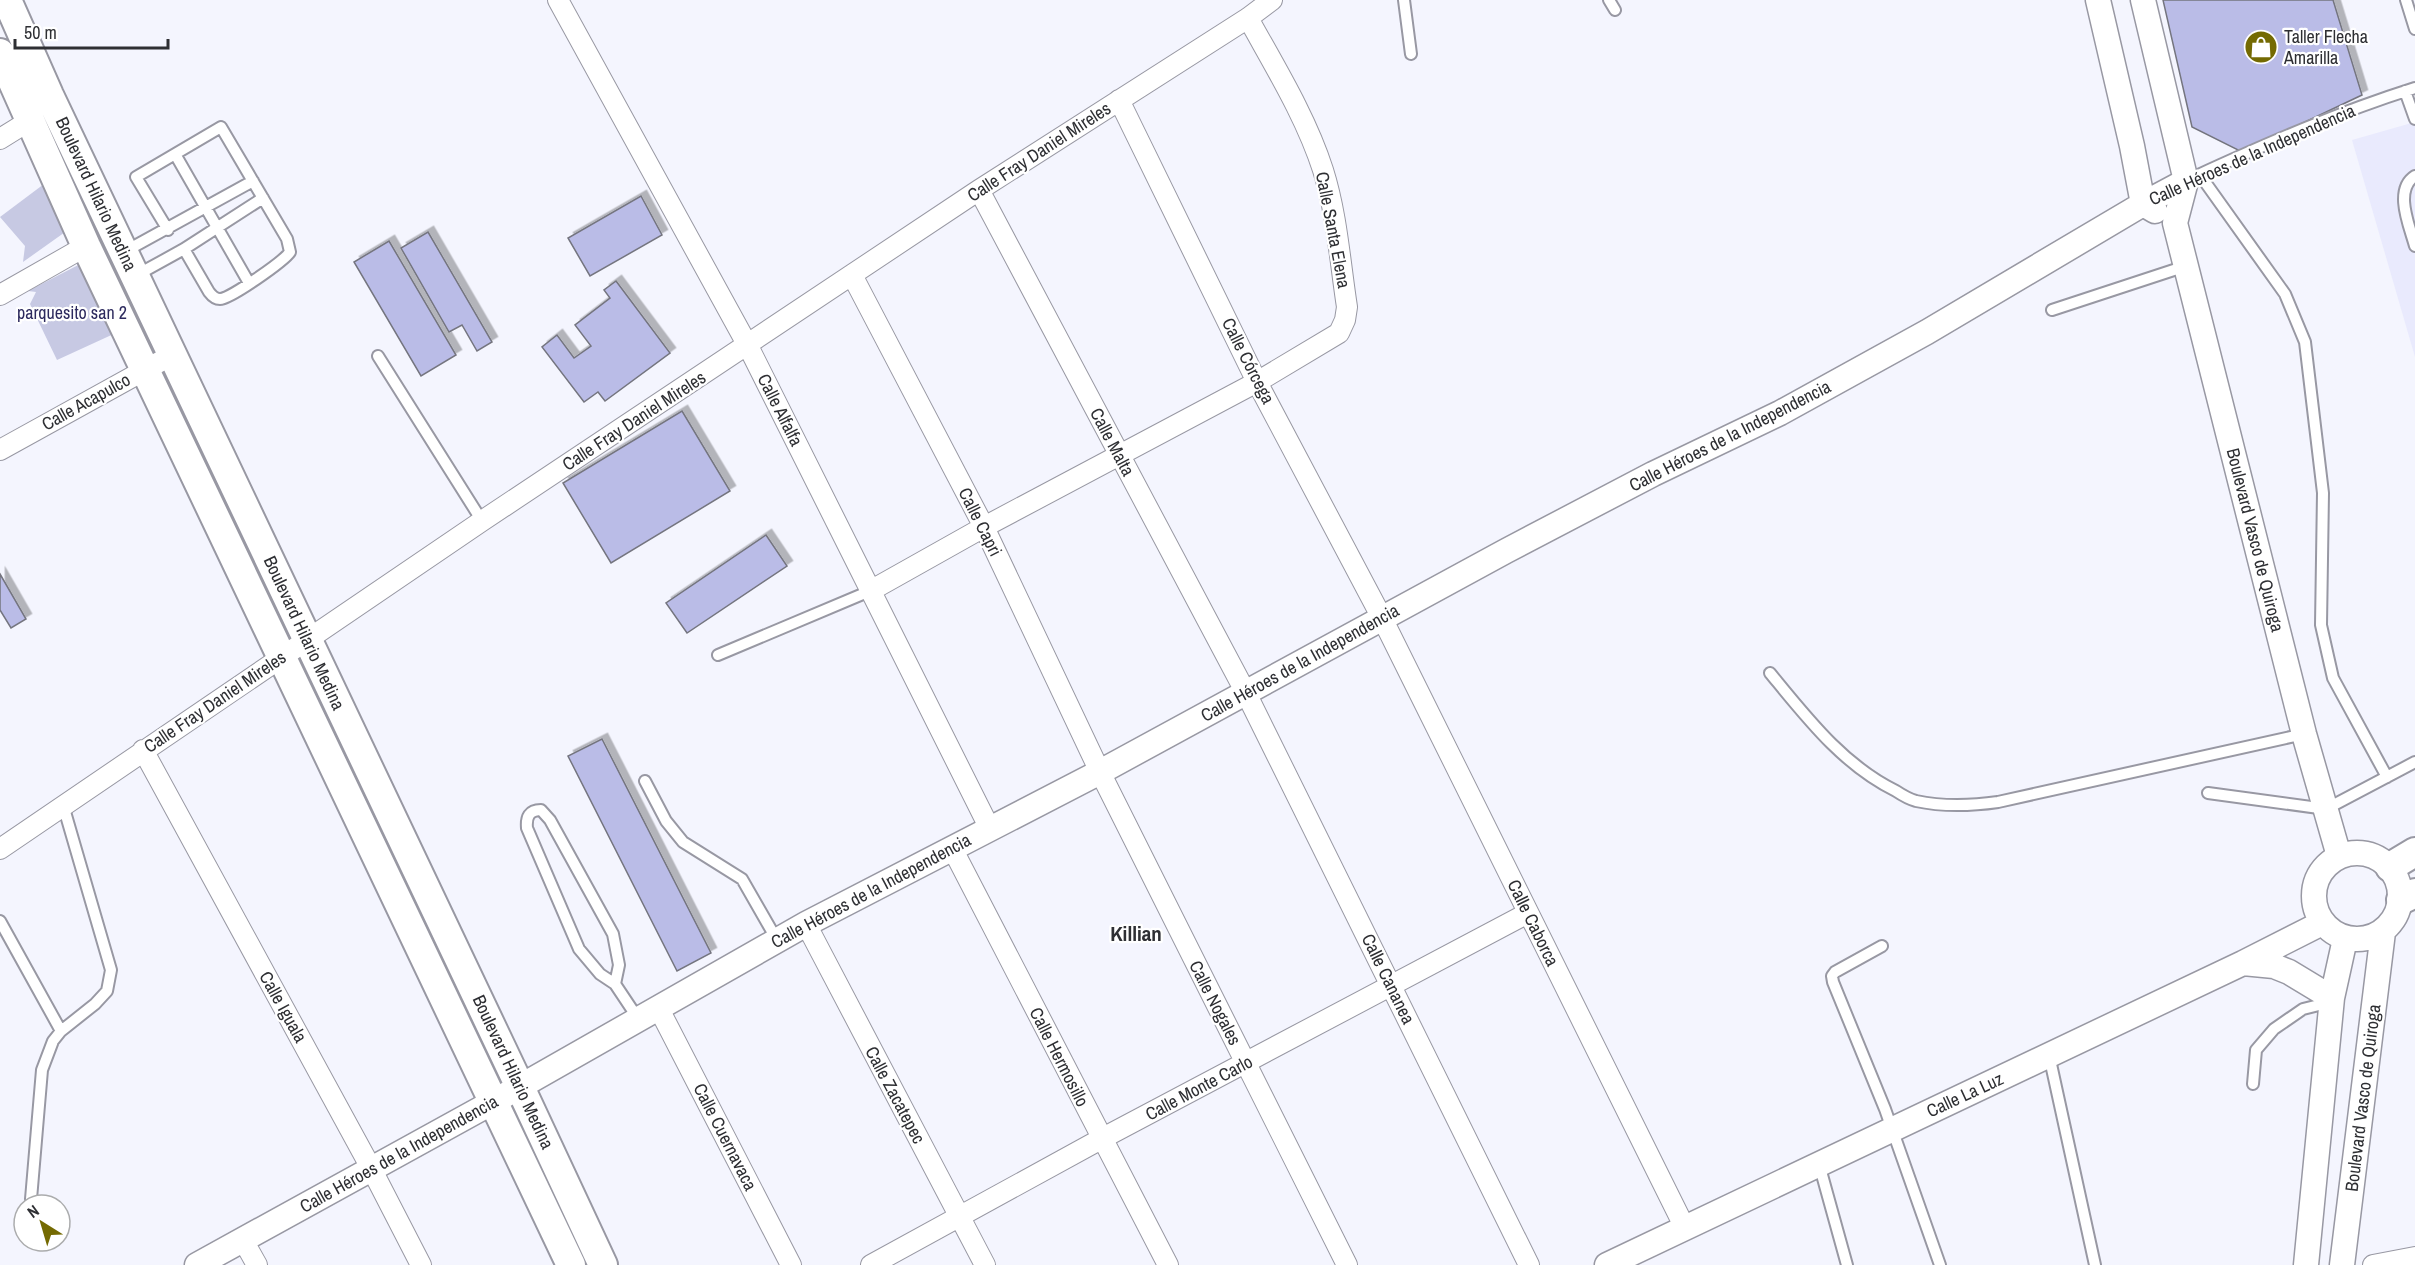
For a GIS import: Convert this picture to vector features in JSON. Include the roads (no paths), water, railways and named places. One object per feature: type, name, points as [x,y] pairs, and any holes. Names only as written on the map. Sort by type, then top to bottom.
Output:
[{"type":"main road","name":"Boulevard Hilario Medina","points":[[8,0],[49,95],[603,1265]]},
{"type":"main road","name":"Boulevard Hilario Medina","points":[[0,53],[86,246],[572,1265]]},
{"type":"main road","points":[[2390,867],[2415,852]]},
{"type":"street","name":"Calle Fray Daniel Mireles","points":[[0,849],[482,521],[979,190],[1248,18],[1272,0]]},
{"type":"street","points":[[2098,0],[2143,204],[2175,223]]},
{"type":"street","name":"Boulevard Vasco de Quiroga","points":[[2142,0],[2193,178],[2175,223],[2304,734],[2339,856]]},
{"type":"street","name":"Calle Alfalfa","points":[[561,1],[748,346],[989,828]]},
{"type":"street","name":"Calle Santa Elena","points":[[1248,18],[1285,83],[1313,142],[1331,199],[1347,307],[1345,320],[1339,333],[1326,343],[1257,382]]},
{"type":"street","name":"Calle Córcega","points":[[1119,100],[1257,382],[1382,618]]},
{"type":"street","points":[[0,139],[29,121]]},
{"type":"street","name":"Calle Héroes de la Independencia","points":[[198,1265],[494,1102],[806,924],[1100,772],[1506,551],[1653,474],[1780,413],[1927,332],[2143,204],[2193,178]]},
{"type":"street","name":"Calle Malta","points":[[979,190],[1246,693]]},
{"type":"street","points":[[0,295],[86,246]]},
{"type":"street","name":"Calle Capri","points":[[852,275],[984,527],[1100,772]]},
{"type":"street","name":"Calle Acapulco","points":[[0,450],[172,355]]},
{"type":"street","points":[[870,591],[984,527],[1257,382]]},
{"type":"street","name":"Calle Caborca","points":[[1382,618],[1685,1228]]},
{"type":"street","name":"Calle Cananea","points":[[1246,693],[1529,1265]]},
{"type":"street","name":"Calle Iguala","points":[[143,750],[371,1168],[421,1265]]},
{"type":"street","name":"Calle Nogales","points":[[1100,772],[1347,1265]]},
{"type":"street","name":"Calle Hermosillo","points":[[952,848],[1168,1265]]},
{"type":"street","points":[[2352,852],[2366,853],[2379,858],[2390,867],[2408,897],[2383,932],[2371,938],[2345,939],[2332,933],[2322,923],[2315,909],[2313,893],[2326,865],[2339,856],[2352,852]]},
{"type":"street","name":"Calle Monte Carlo","points":[[871,1265],[1101,1139],[1528,912]]},
{"type":"street","name":"Calle La Luz","points":[[1607,1265],[2243,963],[2322,923]]},
{"type":"street","name":"Calle Zacatepec","points":[[806,924],[985,1265]]},
{"type":"street","name":"Boulevard Vasco de Quiroga","points":[[2342,1265],[2383,932]]},
{"type":"street","points":[[2306,1265],[2332,1000],[2345,939]]},
{"type":"street","points":[[2243,963],[2281,969],[2332,1000]]},
{"type":"street","name":"Calle Cuernavaca","points":[[649,1014],[791,1265]]},
{"type":"street","points":[[243,1240],[257,1265]]},
{"type":"street","points":[[2373,1265],[2415,1257]]},
{"type":"lane","points":[[1404,0],[1411,54]]},
{"type":"lane","points":[[2406,0],[2415,29]]},
{"type":"lane","points":[[2410,89],[2415,119]]},
{"type":"lane","name":"Calle Héroes de la Independencia","points":[[2193,178],[2303,128],[2410,89]]},
{"type":"lane","points":[[168,230],[135,177],[221,127],[287,239],[290,252],[249,284],[226,298],[213,297],[184,249]]},
{"type":"lane","points":[[175,154],[249,284]]},
{"type":"lane","points":[[2415,176],[2410,178],[2402,202],[2415,246]]},
{"type":"lane","points":[[2193,178],[2285,294],[2305,342],[2323,493],[2321,625],[2333,678],[2387,777]]},
{"type":"lane","points":[[129,264],[168,230],[252,182]]},
{"type":"lane","points":[[129,264],[184,249],[262,198]]},
{"type":"lane","points":[[2052,310],[2186,266]]},
{"type":"lane","points":[[378,356],[482,521]]},
{"type":"lane","points":[[718,655],[870,591]]},
{"type":"lane","points":[[1770,673],[1808,720],[1841,754],[1877,782],[1914,801],[1959,807],[1998,802],[2304,734]]},
{"type":"lane","points":[[2208,793],[2326,809],[2415,762]]},
{"type":"lane","points":[[645,781],[666,821],[683,842],[742,879],[777,940]]},
{"type":"lane","points":[[32,1193],[42,1070],[53,1041],[107,991],[111,970],[63,805]]},
{"type":"lane","points":[[615,984],[619,965],[613,934],[550,820],[541,810],[534,810],[526,821],[527,828],[579,949],[600,974],[649,1014]]},
{"type":"lane","points":[[0,921],[62,1031]]},
{"type":"lane","points":[[1882,946],[1835,972],[1832,976],[1892,1130],[1940,1265]]},
{"type":"lane","points":[[2253,1084],[2256,1050],[2274,1029],[2303,1009],[2332,1000]]},
{"type":"lane","points":[[2049,1055],[2095,1265]]},
{"type":"lane","points":[[1819,1164],[1847,1265]]},
{"type":"place","name":"Taller Flecha Amarilla","points":[[2261,47]]},
{"type":"district","name":"Killian","points":[[1136,934]]},
{"type":"park label","name":"parquesito san 2","points":[[72,313]]}]
